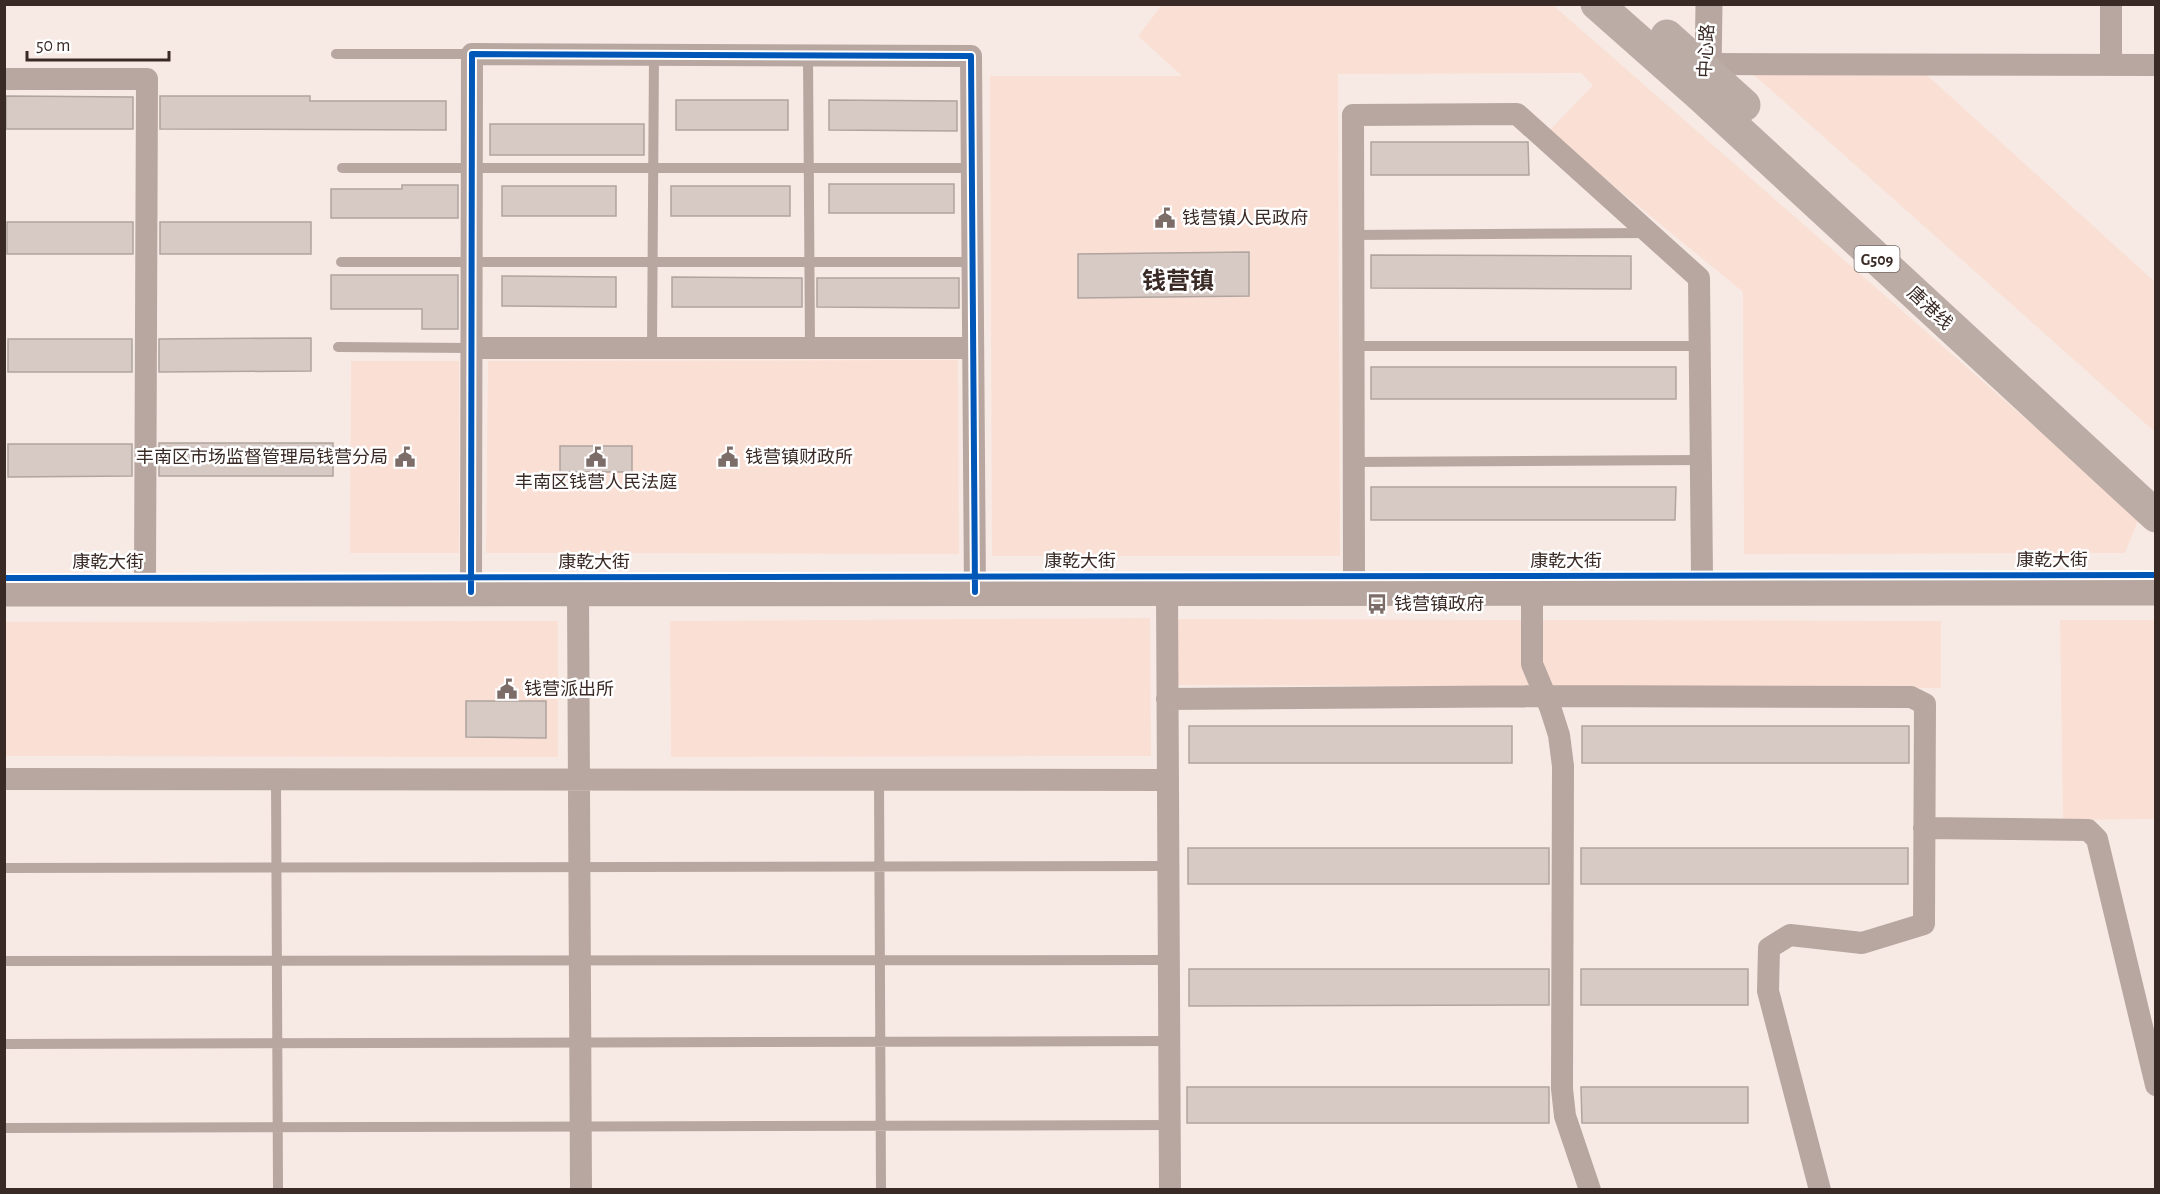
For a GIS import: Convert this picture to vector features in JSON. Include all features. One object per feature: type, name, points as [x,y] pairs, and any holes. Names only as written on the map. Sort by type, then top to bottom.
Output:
[{"type":"highway","name":"唐港线","points":[[1597,4],[1706,77],[2156,490]]},
{"type":"highway","name":"唐港线","points":[[1630,4],[2156,516]]},
{"type":"street","name":"中心路","points":[[1706,77],[1708,4]]},
{"type":"street","points":[[2111,4],[2111,65]]},
{"type":"street","points":[[471,585],[472,54],[971,56],[975,584]]},
{"type":"street","points":[[1706,77],[2156,65]]},
{"type":"street","points":[[4,79],[147,79],[145,577]]},
{"type":"street","points":[[1354,576],[1353,115],[1365,114],[1517,114],[1699,278],[1702,576]]},
{"type":"street","points":[[471,348],[973,348]]},
{"type":"street","name":"康乾大街","points":[[4,578],[145,577],[471,585],[578,592],[1354,576],[2156,575]]},
{"type":"street","name":"康乾大街","points":[[4,592],[471,585],[975,584],[1167,592],[2156,591]]},
{"type":"street","points":[[1532,591],[1532,664],[1550,707],[1563,766],[1562,1089],[1565,1116],[1590,1190]]},
{"type":"street","points":[[578,592],[581,1190]]},
{"type":"street","points":[[1167,592],[1170,1190]]},
{"type":"street","points":[[1167,699],[1545,696],[1911,697],[1925,704],[1924,924],[1862,943],[1790,935],[1769,948],[1768,991],[1820,1190]]},
{"type":"street","points":[[4,779],[1168,780]]},
{"type":"street","points":[[1924,828],[2088,830],[2097,839],[2156,1085]]},
{"type":"lane","points":[[336,54],[472,54]]},
{"type":"lane","points":[[652,348],[654,55]]},
{"type":"lane","points":[[808,55],[810,348]]},
{"type":"lane","points":[[342,168],[971,168]]},
{"type":"lane","points":[[1353,235],[1649,233]]},
{"type":"lane","points":[[341,262],[972,262]]},
{"type":"lane","points":[[1353,346],[1699,346]]},
{"type":"lane","points":[[338,347],[471,348]]},
{"type":"lane","points":[[1354,462],[1701,460]]},
{"type":"lane","points":[[276,779],[278,1190]]},
{"type":"lane","points":[[879,780],[881,1190]]},
{"type":"lane","points":[[4,868],[1168,866]]},
{"type":"lane","points":[[4,961],[1169,960]]},
{"type":"lane","points":[[4,1044],[1169,1041]]},
{"type":"lane","points":[[4,1128],[1169,1125]]},
{"type":"shaded area","points":[[1162,5],[1553,5],[2139,518],[2125,553],[1744,554],[1743,292],[1548,132],[1593,85],[1581,73],[1338,74],[1340,556],[992,556],[990,76],[1182,76],[1138,36]]},
{"type":"shaded area","points":[[1753,74],[1927,75],[2155,282],[2155,432]]},
{"type":"shaded area","points":[[958,360],[959,554],[486,553],[488,361]]},
{"type":"shaded area","name":"丰南区市场监督管理局钱营分局","points":[[351,361],[459,361],[459,553],[350,553]]},
{"type":"shaded area","points":[[1150,618],[1151,756],[671,757],[670,621]]},
{"type":"shaded area","points":[[1178,619],[1941,621],[1941,688],[1178,685]]},
{"type":"shaded area","points":[[2060,620],[2155,620],[2155,819],[2063,820]]},
{"type":"shaded area","points":[[558,621],[558,757],[5,756],[5,622]]},
{"type":"building","points":[[6,96],[133,97],[133,129],[6,129]]},
{"type":"building","points":[[160,96],[310,96],[310,101],[446,101],[446,130],[160,129]]},
{"type":"building","points":[[676,100],[788,100],[788,130],[676,130]]},
{"type":"building","points":[[829,100],[957,101],[957,131],[829,130]]},
{"type":"building","points":[[490,124],[644,124],[644,155],[490,155]]},
{"type":"building","points":[[1371,142],[1528,142],[1529,175],[1371,175]]},
{"type":"building","points":[[829,184],[954,184],[954,213],[829,213]]},
{"type":"building","points":[[402,185],[458,185],[458,218],[331,218],[331,189],[402,189]]},
{"type":"building","points":[[502,186],[616,186],[616,216],[502,216]]},
{"type":"building","points":[[671,186],[790,186],[790,216],[671,216]]},
{"type":"building","points":[[7,222],[133,222],[133,254],[7,254]]},
{"type":"building","points":[[160,222],[311,222],[311,254],[160,254]]},
{"type":"building","name":"钱营镇人民政府","points":[[1249,252],[1249,296],[1078,298],[1078,254]]},
{"type":"building","points":[[1371,255],[1631,256],[1631,289],[1371,288]]},
{"type":"building","points":[[331,275],[458,275],[458,329],[422,329],[422,309],[331,309]]},
{"type":"building","points":[[502,276],[616,277],[616,307],[502,306]]},
{"type":"building","points":[[672,277],[802,278],[802,307],[672,307]]},
{"type":"building","points":[[817,278],[959,278],[959,308],[817,307]]},
{"type":"building","points":[[311,338],[311,371],[159,372],[159,339]]},
{"type":"building","points":[[8,339],[132,339],[132,372],[8,372]]},
{"type":"building","points":[[1371,367],[1676,367],[1676,399],[1371,399]]},
{"type":"building","points":[[159,443],[333,443],[333,476],[159,476]]},
{"type":"building","points":[[8,444],[132,444],[132,476],[8,477]]},
{"type":"building","points":[[560,446],[632,446],[632,472],[560,472]]},
{"type":"building","points":[[1371,487],[1676,487],[1675,520],[1371,520]]},
{"type":"building","name":"钱营派出所","points":[[466,701],[546,701],[546,738],[466,737]]},
{"type":"building","points":[[1189,726],[1512,726],[1512,763],[1189,763]]},
{"type":"building","points":[[1582,726],[1909,726],[1909,763],[1582,763]]},
{"type":"building","points":[[1188,848],[1549,848],[1549,884],[1188,884]]},
{"type":"building","points":[[1581,848],[1908,848],[1908,884],[1581,884]]},
{"type":"building","points":[[1189,969],[1549,969],[1549,1005],[1189,1006]]},
{"type":"building","points":[[1581,969],[1748,969],[1748,1005],[1581,1005]]},
{"type":"building","points":[[1187,1087],[1549,1087],[1549,1123],[1187,1123]]},
{"type":"building","points":[[1581,1087],[1748,1087],[1748,1123],[1582,1123]]},
{"type":"cycle path","points":[[471,592],[472,54],[971,56],[975,592]]},
{"type":"cycle path","points":[[4,578],[2156,575]]},
{"type":"place","name":"钱营镇人民政府","points":[[1165,218]]},
{"type":"place","name":"丰南区市场监督管理局钱营分局","points":[[405,457]]},
{"type":"place","name":"丰南区钱营人民法庭","points":[[596,457]]},
{"type":"place","name":"钱营镇财政所","points":[[728,457]]},
{"type":"place","name":"钱营镇政府","points":[[1377,604]]},
{"type":"place","name":"钱营派出所","points":[[507,689]]},
{"type":"district","name":"钱营镇","points":[[1178,281]]}]
